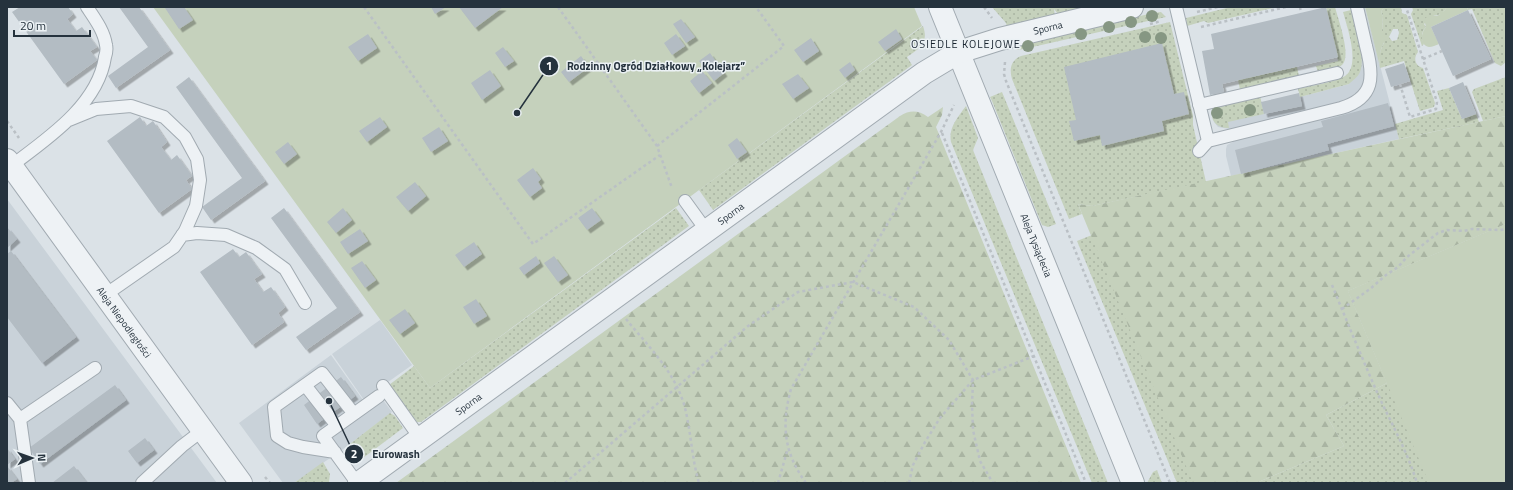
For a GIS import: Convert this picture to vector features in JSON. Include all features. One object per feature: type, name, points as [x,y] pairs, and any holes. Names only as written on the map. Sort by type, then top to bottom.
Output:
[{"type":"street","name":"Aleja Tysiąclecia","points":[[940,7],[1133,483]]},
{"type":"street","name":"Sporna","points":[[358,483],[911,81],[959,52],[1000,39],[1132,7]]},
{"type":"street","name":"Aleja Niepodległości","points":[[11,171],[105,295],[241,483]]},
{"type":"lane","points":[[11,171],[69,120],[92,93],[104,67],[107,46],[100,27],[87,7]]},
{"type":"lane","points":[[1176,7],[1208,141]]},
{"type":"lane","points":[[1199,151],[1208,141],[1341,108],[1360,100],[1369,88],[1372,72],[1357,7]]},
{"type":"lane","points":[[1200,105],[1337,73]]},
{"type":"lane","points":[[69,120],[96,110],[131,106],[164,117],[185,137],[196,159],[200,180],[196,206],[185,230],[174,247],[105,295]]},
{"type":"lane","points":[[685,201],[706,230]]},
{"type":"lane","points":[[182,235],[197,233],[226,235],[256,248],[284,269],[305,303]]},
{"type":"lane","points":[[20,419],[94,368]]},
{"type":"lane","points":[[335,452],[303,448],[288,444],[277,436],[274,407],[322,373],[354,414]]},
{"type":"lane","points":[[305,385],[337,426]]},
{"type":"lane","points":[[358,483],[323,436],[354,414],[381,391],[420,438]]},
{"type":"lane","points":[[7,403],[20,419],[29,483]]},
{"type":"lane","points":[[142,483],[182,446],[203,430]]},
{"type":"path","points":[[364,7],[534,244],[660,155]]},
{"type":"path","points":[[558,7],[657,146],[672,189]]},
{"type":"path","points":[[657,146],[784,46],[756,7]]},
{"type":"path","points":[[1181,32],[1286,7]]},
{"type":"path","points":[[1300,7],[1301,13]]},
{"type":"path","points":[[1400,84],[1410,116],[1436,109],[1438,102],[1406,7]]},
{"type":"path","points":[[1423,59],[1442,51]]},
{"type":"path","points":[[1006,56],[1004,66],[1006,81],[1170,483]]},
{"type":"path","points":[[806,483],[796,470],[788,448],[785,425],[786,408],[790,389],[941,132],[955,102]]},
{"type":"path","points":[[941,132],[1086,483]]},
{"type":"path","points":[[1342,309],[1398,267],[1407,257],[1438,233],[1447,230],[1464,231],[1472,229],[1506,229]]},
{"type":"path","points":[[564,483],[748,326],[798,292],[853,282],[914,307],[949,340],[973,380],[972,405],[974,436],[980,461],[993,483]]},
{"type":"path","points":[[1332,285],[1370,376],[1411,465],[1417,483]]},
{"type":"path","points":[[622,314],[671,375],[685,406],[698,483]]},
{"type":"path","points":[[909,483],[913,465],[925,442],[940,418],[973,380],[1034,356]]},
{"type":"path","points":[[778,483],[788,448]]},
{"type":"shaded area","points":[[1350,7],[1365,7],[1399,139],[1231,176],[1226,156],[1226,149],[1227,145],[1233,142],[1229,129],[1218,127],[1214,122],[1213,117],[1215,110],[1218,106],[1260,96],[1264,114],[1301,106],[1300,97],[1349,84],[1361,52]]},
{"type":"shaded area","points":[[7,199],[217,483],[7,483]]},
{"type":"shaded area","points":[[380,320],[412,365],[367,397],[377,392],[392,412],[346,447],[294,483],[283,483],[239,423],[331,355],[364,400],[332,354]]},
{"type":"green space","points":[[153,7],[914,7],[922,26],[430,388]]},
{"type":"green space","points":[[992,7],[1088,7],[1058,14],[1054,9],[1055,16],[1007,27],[1006,23]]},
{"type":"green space","points":[[1231,7],[1278,7],[1208,23],[1204,21],[1187,26],[1186,18]]},
{"type":"green space","points":[[1326,7],[1335,7],[1346,54],[1345,60],[1340,67],[1318,72],[1316,66],[1338,61]]},
{"type":"green space","points":[[1365,7],[1384,7],[1381,12],[1383,16],[1382,31],[1386,38],[1381,49],[1379,63]]},
{"type":"green space","points":[[1384,7],[1401,7],[1402,13],[1407,15],[1418,52],[1415,59],[1418,66],[1423,68],[1435,103],[1434,107],[1420,111],[1404,61],[1380,68],[1379,62],[1381,48],[1384,43],[1382,31],[1383,16],[1381,12]],"holes":[[[1393,29],[1398,29],[1399,33],[1397,40],[1392,41],[1389,37]]]},
{"type":"green space","points":[[1412,7],[1447,7],[1442,14],[1433,16],[1424,24],[1426,27],[1422,33],[1422,40],[1424,44],[1422,46],[1411,14],[1413,10]]},
{"type":"green space","points":[[1447,7],[1467,7],[1468,10],[1431,27],[1439,44],[1430,47],[1426,46],[1422,41],[1422,35],[1426,27],[1424,19],[1430,15],[1435,16],[1440,14]]},
{"type":"green space","points":[[1467,7],[1506,7],[1506,62],[1501,66],[1495,63],[1472,9],[1468,10]]},
{"type":"green space","points":[[1351,10],[1362,58],[1362,65],[1359,74],[1349,84],[1300,97],[1298,89],[1341,78],[1350,71],[1352,63],[1352,46],[1343,12]]},
{"type":"green space","points":[[1161,12],[1166,17],[1019,50],[1012,46],[1153,13]]},
{"type":"green space","points":[[1170,22],[1193,116],[1193,125],[1206,182],[1092,206],[1078,204],[1082,214],[1069,219],[1012,79],[1011,68],[1013,62],[1021,56]]},
{"type":"green space","points":[[923,26],[925,32],[924,41],[916,51],[907,57],[912,65],[713,210],[699,190]]},
{"type":"green space","points":[[1297,67],[1299,76],[1240,90],[1238,80]]},
{"type":"green space","points":[[1506,77],[1506,116],[1483,121],[1472,92],[1474,89]]},
{"type":"green space","points":[[1449,88],[1462,119],[1476,114],[1479,122],[1399,139],[1395,124],[1443,110],[1437,91]]},
{"type":"green space","points":[[1002,92],[1056,224],[1048,227],[1042,225],[990,97]]},
{"type":"green space","points":[[1260,96],[1264,114],[1228,122],[1229,128],[1219,126],[1213,120],[1213,112],[1220,106],[1235,101]]},
{"type":"green space","points":[[966,106],[978,138],[973,150],[1108,483],[1092,483],[951,142],[950,137],[952,127]]},
{"type":"green space","points":[[943,107],[942,115],[936,127],[1081,483],[396,483],[900,116],[914,112],[921,113],[928,117]]},
{"type":"green space","points":[[1506,116],[1506,224],[1348,291],[1387,383],[1326,415],[1344,446],[1256,483],[1193,483],[1078,204],[1092,206]]},
{"type":"green space","points":[[676,208],[689,226],[421,422],[417,422],[389,385],[414,366],[430,388]]},
{"type":"green space","points":[[1506,224],[1506,483],[1256,483],[1344,446],[1326,415],[1387,383],[1348,291]]},
{"type":"green space","points":[[1506,224],[1506,483],[1429,483],[1348,291]]},
{"type":"green space","points":[[1097,233],[1204,483],[1177,483],[1077,241]]},
{"type":"green space","points":[[390,413],[395,416],[403,428],[363,458],[355,456],[346,447]]},
{"type":"green space","points":[[323,462],[330,474],[329,482],[294,483]]},
{"type":"green space","points":[[1157,470],[1162,483],[1147,483],[1153,472]]},
{"type":"building","points":[[20,7],[68,7],[73,14],[67,19],[76,31],[82,27],[97,47],[90,51],[97,60],[64,84],[12,12]]},
{"type":"building","points":[[119,7],[139,7],[170,50],[116,88],[108,76],[148,47]]},
{"type":"building","points":[[184,7],[193,20],[179,29],[165,8]]},
{"type":"building","points":[[431,7],[446,7],[435,14]]},
{"type":"building","points":[[459,7],[503,7],[475,28]]},
{"type":"building","points":[[1326,7],[1338,57],[1222,84],[1224,92],[1210,95],[1202,51],[1214,49],[1211,34]]},
{"type":"building","points":[[1468,10],[1491,59],[1453,76],[1431,27]]},
{"type":"building","points":[[681,19],[695,37],[686,43],[673,24]]},
{"type":"building","points":[[896,29],[902,39],[885,51],[878,42]]},
{"type":"building","points":[[368,34],[377,48],[358,61],[348,47]]},
{"type":"building","points":[[676,34],[685,46],[672,55],[664,43]]},
{"type":"building","points":[[811,38],[819,51],[803,62],[794,50]]},
{"type":"building","points":[[1162,43],[1174,94],[1184,92],[1189,114],[1162,121],[1164,131],[1102,146],[1100,135],[1074,141],[1069,121],[1076,120],[1064,67]]},
{"type":"building","points":[[503,47],[514,61],[505,67],[495,53]]},
{"type":"building","points":[[710,53],[724,73],[714,81],[699,61]]},
{"type":"building","points":[[581,56],[589,67],[569,82],[561,72]]},
{"type":"building","points":[[850,62],[855,70],[845,78],[839,70]]},
{"type":"building","points":[[1404,63],[1410,81],[1391,87],[1385,69]]},
{"type":"building","points":[[490,70],[501,86],[482,100],[471,83]]},
{"type":"building","points":[[702,71],[712,83],[699,93],[690,81]]},
{"type":"building","points":[[798,74],[809,88],[793,99],[782,84]]},
{"type":"building","points":[[189,77],[265,181],[211,220],[202,207],[242,178],[176,87]]},
{"type":"building","points":[[1463,82],[1476,114],[1462,119],[1449,88]]},
{"type":"building","points":[[1299,93],[1302,106],[1264,114],[1261,102]]},
{"type":"building","points":[[1388,103],[1394,126],[1327,144],[1329,150],[1241,174],[1235,150],[1323,127],[1321,121]]},
{"type":"building","points":[[140,117],[146,126],[153,121],[167,142],[161,147],[171,160],[177,155],[192,176],[186,180],[192,189],[159,213],[107,141]]},
{"type":"building","points":[[380,117],[387,127],[367,142],[359,131]]},
{"type":"building","points":[[439,127],[448,141],[431,152],[422,138]]},
{"type":"building","points":[[737,138],[747,152],[737,159],[728,145]]},
{"type":"building","points":[[288,142],[297,154],[284,164],[275,152]]},
{"type":"building","points":[[533,168],[541,179],[538,182],[542,188],[530,197],[517,180]]},
{"type":"building","points":[[415,182],[426,196],[408,211],[396,197]]},
{"type":"building","points":[[284,208],[360,312],[306,350],[296,337],[337,308],[271,218]]},
{"type":"building","points":[[343,208],[352,220],[336,233],[327,222]]},
{"type":"building","points":[[592,208],[601,220],[587,230],[578,218]]},
{"type":"building","points":[[7,227],[17,239],[7,248]]},
{"type":"building","points":[[360,229],[368,241],[348,254],[340,242]]},
{"type":"building","points":[[474,242],[482,254],[464,267],[455,255]]},
{"type":"building","points":[[233,249],[239,257],[246,252],[262,274],[254,279],[263,292],[271,287],[285,307],[278,313],[284,322],[252,345],[200,272]]},
{"type":"building","points":[[11,251],[76,337],[42,363],[7,317],[7,254]]},
{"type":"building","points":[[536,256],[540,263],[524,275],[519,268]]},
{"type":"building","points":[[554,256],[568,275],[558,282],[544,263]]},
{"type":"building","points":[[362,261],[376,280],[365,288],[351,268]]},
{"type":"building","points":[[476,299],[487,316],[474,324],[463,307]]},
{"type":"building","points":[[405,309],[415,323],[400,334],[389,320]]},
{"type":"building","points":[[341,377],[355,396],[317,424],[304,405]]},
{"type":"building","points":[[115,385],[126,400],[40,464],[29,448]]},
{"type":"building","points":[[145,438],[154,450],[137,463],[128,451]]},
{"type":"building","points":[[7,448],[15,459],[7,465]]},
{"type":"building","points":[[7,466],[17,479],[11,483],[7,483]]},
{"type":"building","points":[[74,466],[87,483],[52,483]]},
{"type":"place","name":"Rodzinny Ogród Działkowy „Kolejarz”","points":[[517,113]]},
{"type":"place","name":"Eurowash","points":[[329,401]]},
{"type":"district","name":"OSIEDLE KOLEJOWE","points":[[966,44]]}]
